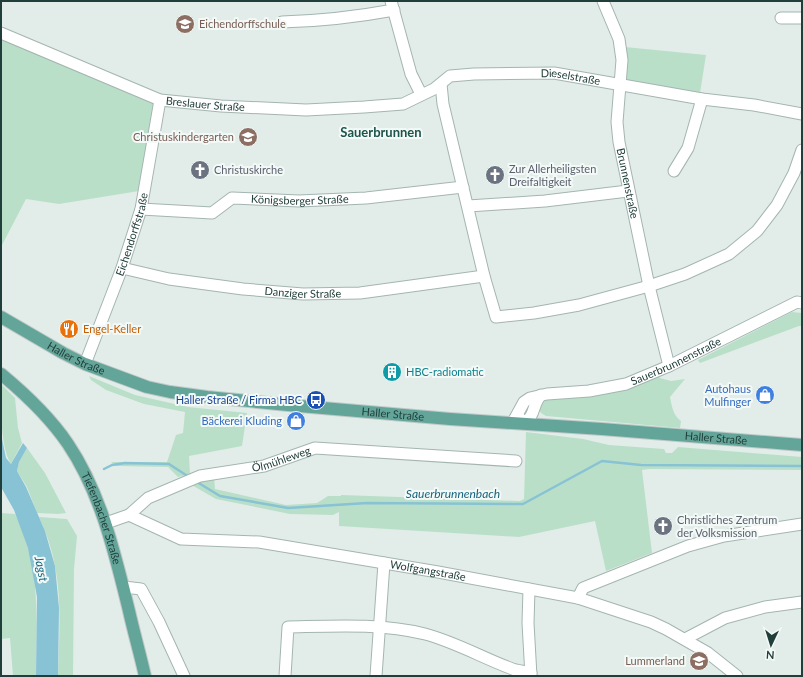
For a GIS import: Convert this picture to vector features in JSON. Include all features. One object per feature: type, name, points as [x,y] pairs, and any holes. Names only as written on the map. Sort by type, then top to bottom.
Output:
[{"type":"main road","name":"Haller Straße","points":[[2,320],[63,354],[85,364],[147,387],[170,392],[207,397],[450,419],[802,445]]},
{"type":"main road","name":"Tiefenbacher Straße","points":[[1,365],[13,384]]},
{"type":"main road","name":"Tiefenbacher Straße","points":[[1,374],[47,417],[68,444],[86,476],[106,523],[124,587],[145,676]]},
{"type":"street","name":"Brunnenstraße","points":[[604,1],[620,39],[622,60],[617,122],[619,142],[649,286],[669,366]]},
{"type":"street","points":[[282,22],[351,18],[392,6],[411,74],[421,94]]},
{"type":"street","points":[[781,18],[802,18]]},
{"type":"street","name":"Breslauer Straße","points":[[1,33],[160,100],[221,106],[306,110],[403,104],[421,94]]},
{"type":"street","name":"Dieselstraße","points":[[421,94],[441,84],[450,76],[474,74],[554,73],[702,100],[754,105],[802,114]]},
{"type":"street","points":[[441,84],[443,104],[484,276],[496,317],[534,313],[579,305],[649,286],[685,274],[729,254],[757,231],[777,205],[794,173],[802,150]]},
{"type":"street","name":"Eichendorffstraße","points":[[85,364],[122,268],[141,208],[160,100]]},
{"type":"street","points":[[674,171],[688,148],[702,100]]},
{"type":"street","name":"Königsberger Straße","points":[[141,208],[212,213],[232,198],[299,201],[366,198],[463,187]]},
{"type":"street","points":[[468,206],[545,202],[628,191]]},
{"type":"street","name":"Danziger Straße","points":[[122,268],[169,279],[243,289],[302,294],[360,293],[484,276]]},
{"type":"street","name":"Sauerbrunnenstraße","points":[[518,423],[521,407],[524,402],[530,398],[541,395],[589,391],[626,384],[669,366],[800,301]]},
{"type":"street","points":[[518,423],[530,418],[537,399],[541,395]]},
{"type":"street","points":[[534,407],[545,425]]},
{"type":"street","name":"Ölmühleweg","points":[[129,515],[148,498],[200,476],[264,466],[315,448],[516,461]]},
{"type":"street","points":[[106,523],[129,515]]},
{"type":"street","name":"Wolfgangstraße","points":[[129,515],[181,539],[259,542],[438,572],[578,598],[651,622],[685,639],[708,653],[737,676]]},
{"type":"street","points":[[578,598],[583,588],[688,546],[724,536],[802,524]]},
{"type":"street","points":[[376,676],[384,563]]},
{"type":"street","points":[[124,587],[141,589],[159,622],[184,676]]},
{"type":"street","points":[[285,676],[288,627],[379,627],[424,634],[453,643],[511,669],[531,674],[528,623],[529,589]]},
{"type":"street","points":[[685,639],[725,618],[765,607],[802,602]]},
{"type":"green space","points":[[1,33],[160,100],[145,190],[59,204],[26,199],[1,247]]},
{"type":"green space","points":[[625,47],[706,55],[700,93],[627,81]]},
{"type":"green space","points":[[792,312],[802,313],[802,326],[700,363],[698,360]]},
{"type":"green space","points":[[657,372],[660,378],[671,381],[685,379],[670,397],[672,407],[678,419],[681,421],[680,428],[546,416],[541,413],[535,403],[537,399],[589,391]]},
{"type":"green space","points":[[89,376],[135,395],[188,407],[247,413],[242,446],[189,456],[190,474],[178,477],[168,467],[116,466],[111,462],[167,462],[176,435],[183,433],[185,412],[144,404],[106,390],[91,380]]},
{"type":"green space","points":[[1,384],[15,398],[18,428],[22,443],[11,464],[7,457],[3,437]]},
{"type":"green space","points":[[526,432],[583,439],[609,445],[664,449],[666,453],[672,453],[678,447],[802,457],[802,470],[642,470],[652,553],[606,571],[595,521],[519,537],[339,526],[339,512],[333,515],[290,514],[216,499],[190,484],[214,476],[215,489],[286,505],[317,503],[328,496],[341,495],[520,501],[524,499]]},
{"type":"green space","points":[[27,448],[45,473],[66,513],[37,513],[27,487],[17,471],[19,462]]},
{"type":"green space","points":[[1,513],[15,514],[24,533],[30,552],[36,593],[36,676],[13,676],[10,638],[1,639]]},
{"type":"green space","points":[[39,517],[67,519],[77,536],[74,569],[73,676],[58,676],[60,621],[59,593],[54,560]]},
{"type":"water","name":"Jagst","points":[[1,434],[6,458],[11,464],[23,443],[27,448],[19,462],[17,471],[26,487],[45,531],[55,566],[59,608],[58,676],[36,676],[37,597],[28,548],[14,510],[1,487]]},
{"type":"waterway","name":"Sauerbrunnenbach","points":[[197,482],[220,496],[288,508],[367,503],[523,504],[602,461],[641,465],[802,466]]},
{"type":"waterway","name":"Sauerbrunnenbach","points":[[104,469],[112,465],[125,463],[169,464],[189,477]]},
{"type":"place","name":"Eichendorffschule","points":[[185,24]]},
{"type":"place","name":"Christuskindergarten","points":[[248,137]]},
{"type":"place","name":"Christuskirche","points":[[200,170]]},
{"type":"place","name":"Zur Allerheiligsten Dreifaltigkeit","points":[[495,175]]},
{"type":"place","name":"Engel-Keller","points":[[69,329]]},
{"type":"place","name":"HBC-radiomatic","points":[[392,372]]},
{"type":"place","name":"Autohaus Mulfinger","points":[[765,395]]},
{"type":"place","name":"Haller Straße / Firma HBC","points":[[316,400]]},
{"type":"place","name":"Bäckerei Kluding","points":[[296,421]]},
{"type":"place","name":"Christliches Zentrum der Volksmission","points":[[663,526]]},
{"type":"place","name":"Lummerland","points":[[699,661]]},
{"type":"district","name":"Sauerbrunnen","points":[[381,132]]}]
